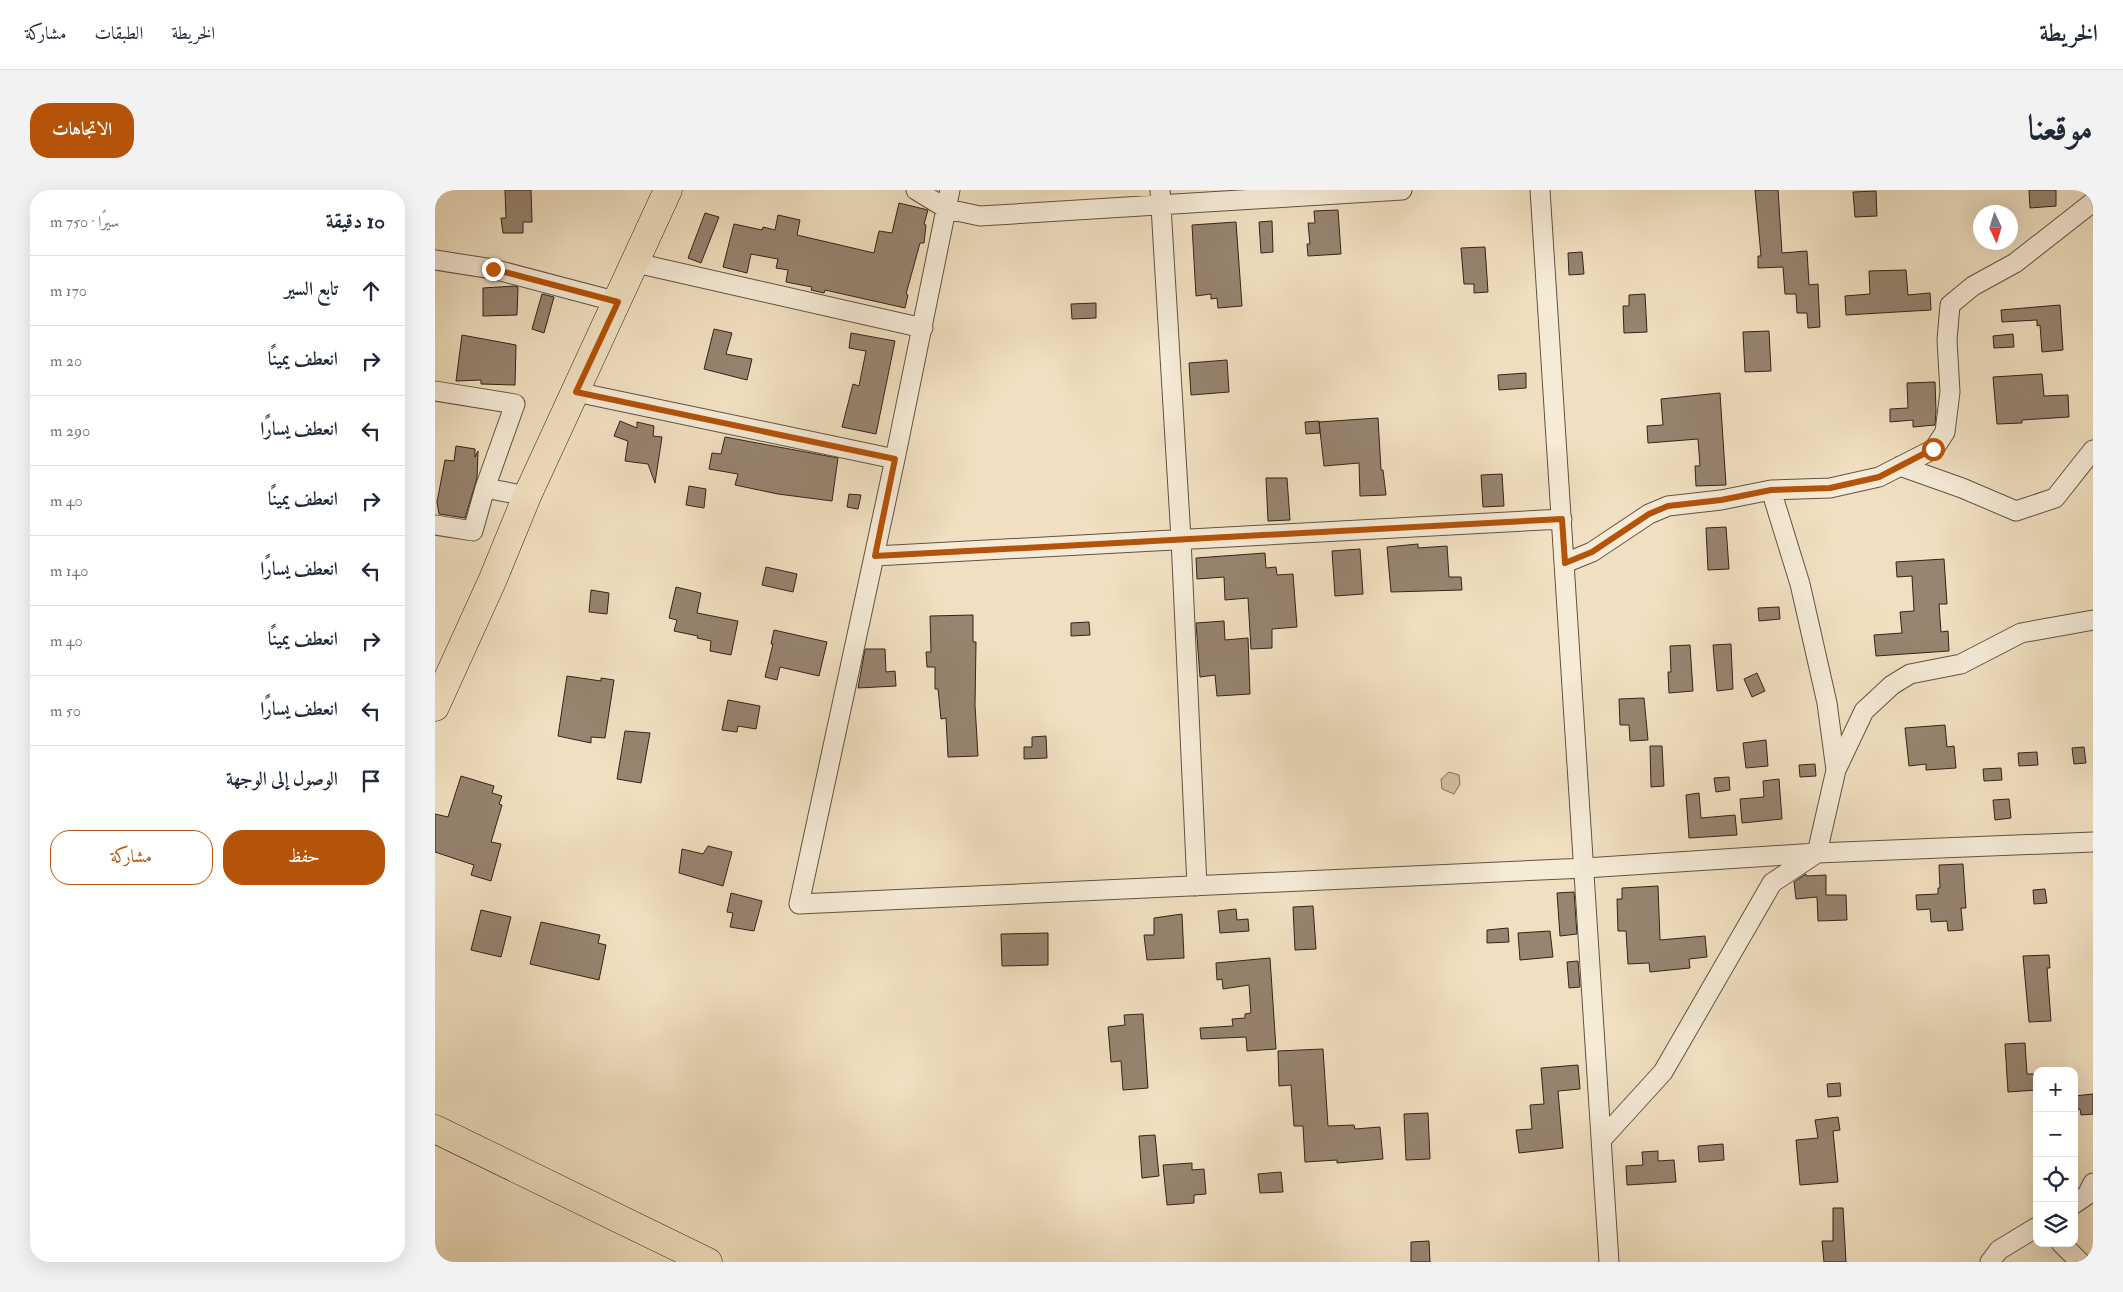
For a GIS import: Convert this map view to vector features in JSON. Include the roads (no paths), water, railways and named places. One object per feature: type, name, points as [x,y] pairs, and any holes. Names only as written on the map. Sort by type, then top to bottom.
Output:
[{"type":"main road","points":[[435,708],[493,579],[527,496],[668,190]]},
{"type":"main road","points":[[435,1129],[708,1262]]},
{"type":"street","points":[[916,190],[947,209],[980,216],[1160,198],[1402,190]]},
{"type":"street","points":[[950,190],[875,556],[799,904],[1585,868],[1817,853],[2093,842]]},
{"type":"street","points":[[1540,190],[1609,1262]]},
{"type":"street","points":[[1160,198],[1181,539],[1197,886]]},
{"type":"street","points":[[1565,563],[1592,552],[1649,514],[1668,506],[1721,500],[1771,490],[1830,488],[1879,477],[1933,449],[1945,432],[1950,392],[1947,340],[1950,305],[1973,286],[2015,263],[2093,202]]},
{"type":"street","points":[[435,260],[493,269],[618,302]]},
{"type":"street","points":[[636,263],[923,328]]},
{"type":"street","points":[[435,391],[515,404],[485,488],[473,531],[435,525]]},
{"type":"street","points":[[576,392],[895,459]]},
{"type":"street","points":[[1900,466],[1962,488],[2016,511],[2055,498],[2093,450]]},
{"type":"street","points":[[485,488],[527,496]]},
{"type":"street","points":[[1771,490],[1800,584],[1827,703],[1836,770]]},
{"type":"street","points":[[875,556],[1562,519]]},
{"type":"street","points":[[1602,1139],[1663,1072],[1772,883],[1817,853],[1836,770],[1864,711],[1892,685],[1910,674],[1961,664],[2021,633],[2093,620]]},
{"type":"street","points":[[2077,1202],[2087,1195],[2093,1183]]},
{"type":"street","points":[[1990,1262],[1999,1250],[2033,1229]]},
{"type":"street","points":[[2065,1247],[2080,1262]]}]
